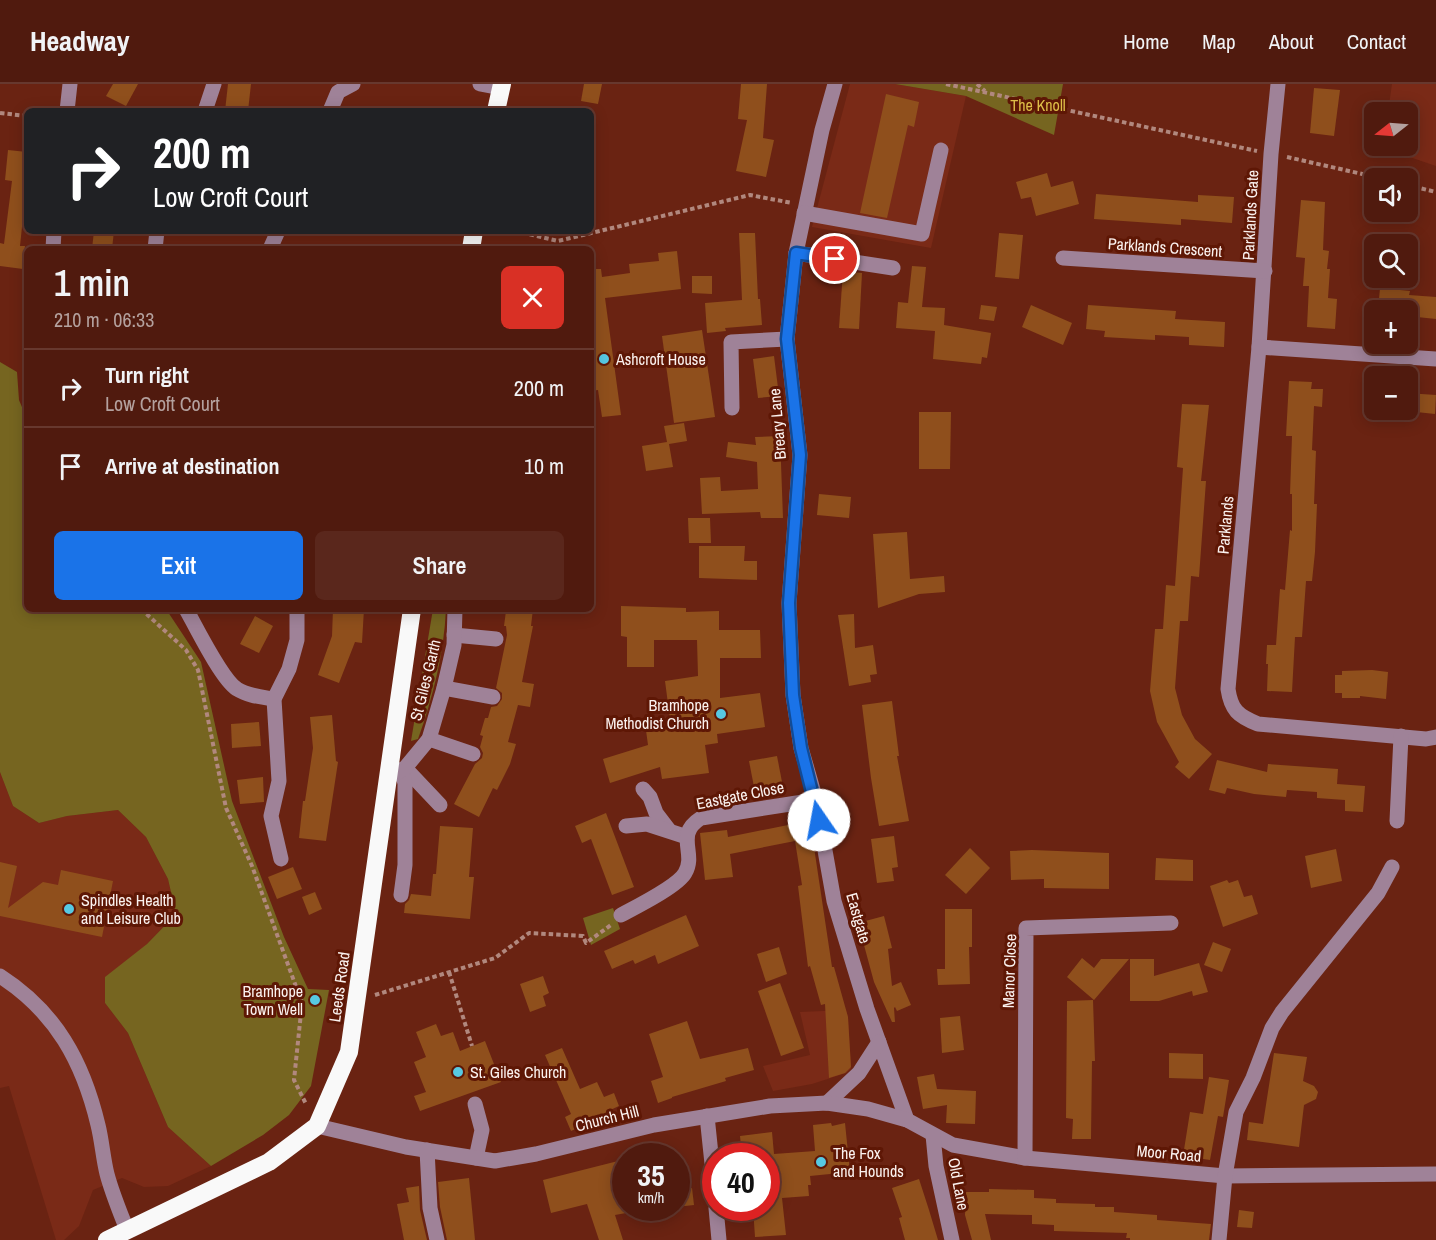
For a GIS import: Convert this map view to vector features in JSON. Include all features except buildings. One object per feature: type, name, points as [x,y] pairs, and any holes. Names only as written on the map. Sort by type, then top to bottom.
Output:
[{"type":"highway","points":[[497,108],[501,86]]},
{"type":"highway","name":"Leeds Road","points":[[107,1240],[269,1162],[317,1126],[349,1052],[398,772],[412,612]]},
{"type":"street","points":[[67,108],[70,84]]},
{"type":"street","points":[[206,108],[214,84]]},
{"type":"street","points":[[331,108],[338,92],[353,84]]},
{"type":"street","points":[[480,84],[501,86]]},
{"type":"street","name":"Breary Lane","points":[[816,800],[801,748],[793,695],[789,603],[800,455],[787,339],[796,253],[822,130],[835,84]]},
{"type":"street","name":"Parklands Gate","points":[[1259,347],[1271,154],[1278,84]]},
{"type":"street","points":[[805,209],[922,234],[941,150]]},
{"type":"street","points":[[796,253],[893,268]]},
{"type":"street","name":"Parklands Crescent","points":[[1063,258],[1265,271]]},
{"type":"street","points":[[732,408],[731,342],[787,339]]},
{"type":"street","points":[[1259,347],[1436,359]]},
{"type":"street","name":"Parklands","points":[[1259,347],[1228,689],[1230,705],[1242,718],[1258,724],[1426,739],[1436,737]]},
{"type":"street","points":[[188,612],[226,678],[236,688],[249,694],[274,699]]},
{"type":"street","points":[[281,859],[271,816],[279,781],[274,699],[289,669],[297,640],[297,612]]},
{"type":"street","name":"St Giles Garth","points":[[398,772],[429,739],[454,645],[455,612]]},
{"type":"street","points":[[454,635],[496,639]]},
{"type":"street","points":[[444,688],[493,697]]},
{"type":"street","points":[[1396,821],[1401,736]]},
{"type":"street","points":[[429,739],[472,754]]},
{"type":"street","points":[[398,772],[440,804]]},
{"type":"street","points":[[398,772],[405,783],[405,865],[401,895]]},
{"type":"street","points":[[643,789],[650,797],[656,813],[669,830]]},
{"type":"street","name":"Eastgate Close","points":[[687,837],[691,824],[701,818],[816,800]]},
{"type":"street","name":"Eastgate","points":[[816,800],[834,901],[879,1042],[907,1120]]},
{"type":"street","points":[[621,915],[675,884],[685,874],[688,863],[687,837],[647,824],[626,826]]},
{"type":"street","points":[[1219,1240],[1225,1176],[1236,1112],[1253,1078],[1272,1028],[1282,1012],[1378,893],[1392,867]]},
{"type":"street","name":"Manor Close","points":[[1025,1158],[1026,928],[1171,923]]},
{"type":"street","points":[[0,976],[30,999],[65,1040],[75,1057],[85,1078],[98,1125],[108,1176],[127,1230]]},
{"type":"street","points":[[827,1103],[859,1073],[879,1042]]},
{"type":"street","name":"Church Hill","points":[[317,1126],[428,1150],[495,1161],[536,1154],[654,1125],[770,1106],[827,1103],[868,1109],[907,1120]]},
{"type":"street","points":[[475,1104],[482,1130],[476,1158]]},
{"type":"street","points":[[707,1116],[710,1143]]},
{"type":"street","name":"Moor Road","points":[[907,1120],[953,1145],[1025,1158],[1225,1176],[1436,1174]]},
{"type":"street","name":"Old Lane","points":[[933,1136],[936,1166],[952,1240]]},
{"type":"street","points":[[428,1150],[430,1208],[437,1240]]},
{"type":"street","points":[[717,1221],[719,1240]]},
{"type":"path","points":[[946,84],[1364,174]]},
{"type":"path","points":[[977,84],[987,93]]},
{"type":"path","points":[[0,112],[24,116]]},
{"type":"path","points":[[1418,187],[1436,192]]},
{"type":"path","points":[[594,232],[750,195],[805,209]]},
{"type":"path","points":[[528,234],[558,241],[587,234]]},
{"type":"path","points":[[144,612],[186,650],[198,670],[226,808],[252,866],[302,1003],[294,1080],[317,1126]]},
{"type":"path","points":[[357,1000],[495,958],[529,933],[583,936],[586,942],[621,915]]},
{"type":"path","points":[[448,972],[472,1046]]},
{"type":"shaded area","points":[[850,84],[895,84],[966,96],[931,248],[812,227]]},
{"type":"shaded area","points":[[1392,84],[1436,84],[1436,166],[1407,156],[1418,156],[1418,102],[1389,102]]},
{"type":"shaded area","points":[[0,772],[13,806],[39,823],[67,816],[118,810],[146,837],[168,879],[176,914],[147,944],[105,1003],[128,1033],[168,1127],[211,1166],[168,1186],[144,1187],[122,1178],[93,1190],[79,1226],[64,1240],[56,1240],[9,1086],[0,1088]]},
{"type":"shaded area","points":[[846,1010],[851,1069],[846,1073],[812,1084],[773,1091],[763,1066],[810,1055],[800,1012]]},
{"type":"green space","name":"The Knoll","points":[[895,84],[1063,84],[1054,135],[966,96]]},
{"type":"green space","points":[[0,362],[17,372],[19,400],[24,412],[24,612],[168,612],[201,662],[232,801],[284,937],[308,989],[329,990],[311,1086],[289,1115],[263,1135],[211,1166],[168,1127],[128,1033],[105,1003],[105,977],[147,944],[176,914],[168,879],[146,837],[118,810],[67,816],[39,823],[13,806],[0,772]]},
{"type":"green space","points":[[432,612],[446,612],[433,691],[418,739],[411,741]]},
{"type":"green space","points":[[613,908],[620,929],[591,945],[583,918]]},
{"type":"place","name":"Ashcroft House","points":[[604,359]]},
{"type":"place","name":"Bramhope Methodist Church","points":[[721,714]]},
{"type":"place","name":"Spindles Health and Leisure Club","points":[[69,909]]},
{"type":"place","name":"Bramhope Town Well","points":[[315,1000]]},
{"type":"place","name":"St. Giles Church","points":[[458,1072]]},
{"type":"place","name":"The Fox and Hounds","points":[[821,1162]]},
{"type":"route","points":[[819,820],[816,800],[801,748],[793,695],[789,603],[800,455],[787,339],[796,253],[835,259]]}]
